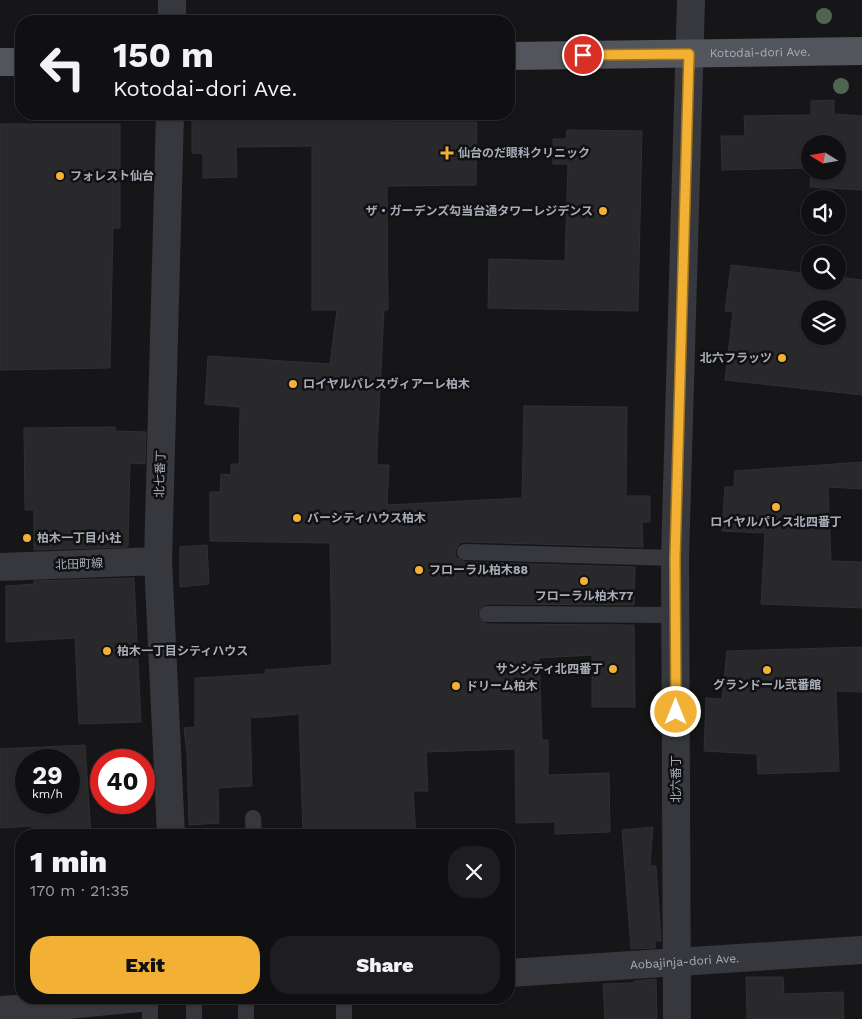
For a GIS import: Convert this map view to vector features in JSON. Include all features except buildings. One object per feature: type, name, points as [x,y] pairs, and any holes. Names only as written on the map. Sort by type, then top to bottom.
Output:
[{"type":"main road","name":"Kotodai-dori Ave.","points":[[515,56],[862,51]]},
{"type":"main road","points":[[0,62],[15,62]]},
{"type":"street","points":[[172,0],[172,15]]},
{"type":"street","name":"北六番丁","points":[[677,1019],[675,558],[691,0]]},
{"type":"street","name":"北七番丁","points":[[170,120],[158,561],[171,829]]},
{"type":"street","name":"北田町線","points":[[0,567],[158,561]]},
{"type":"street","name":"Aobajinja-dori Ave.","points":[[515,973],[862,950]]},
{"type":"street","points":[[0,1010],[37,1013],[99,1004]]},
{"type":"lane","points":[[465,552],[675,558]]},
{"type":"lane","points":[[487,614],[675,615]]},
{"type":"lane","points":[[253,818],[254,829]]},
{"type":"lane","points":[[150,1004],[150,1019]]},
{"type":"lane","points":[[194,1004],[194,1019]]},
{"type":"lane","points":[[246,1004],[246,1019]]},
{"type":"lane","points":[[344,1004],[344,1019]]},
{"type":"place","name":"仙台のだ眼科クリニック","points":[[447,153]]},
{"type":"place","name":"フォレスト仙台","points":[[60,176]]},
{"type":"place","name":"ザ・ガーデンズ勾当台通タワーレジデンス","points":[[603,211]]},
{"type":"place","name":"北六フラッツ","points":[[782,358]]},
{"type":"place","name":"ロイヤルパレスヴィアーレ柏木","points":[[293,384]]},
{"type":"place","name":"ロイヤルパレス北四番丁","points":[[776,507]]},
{"type":"place","name":"バーシティハウス柏木","points":[[297,518]]},
{"type":"place","name":"柏木一丁目小社","points":[[27,538]]},
{"type":"place","name":"フローラル柏木88","points":[[419,570]]},
{"type":"place","name":"フローラル柏木77","points":[[584,581]]},
{"type":"place","name":"柏木一丁目シティハウス","points":[[107,651]]},
{"type":"place","name":"サンシティ北四番丁","points":[[613,669]]},
{"type":"place","name":"グランドール弐番館","points":[[767,670]]},
{"type":"place","name":"ドリーム柏木","points":[[456,686]]},
{"type":"route","points":[[583,55],[689,54],[675,558],[676,712]]}]
